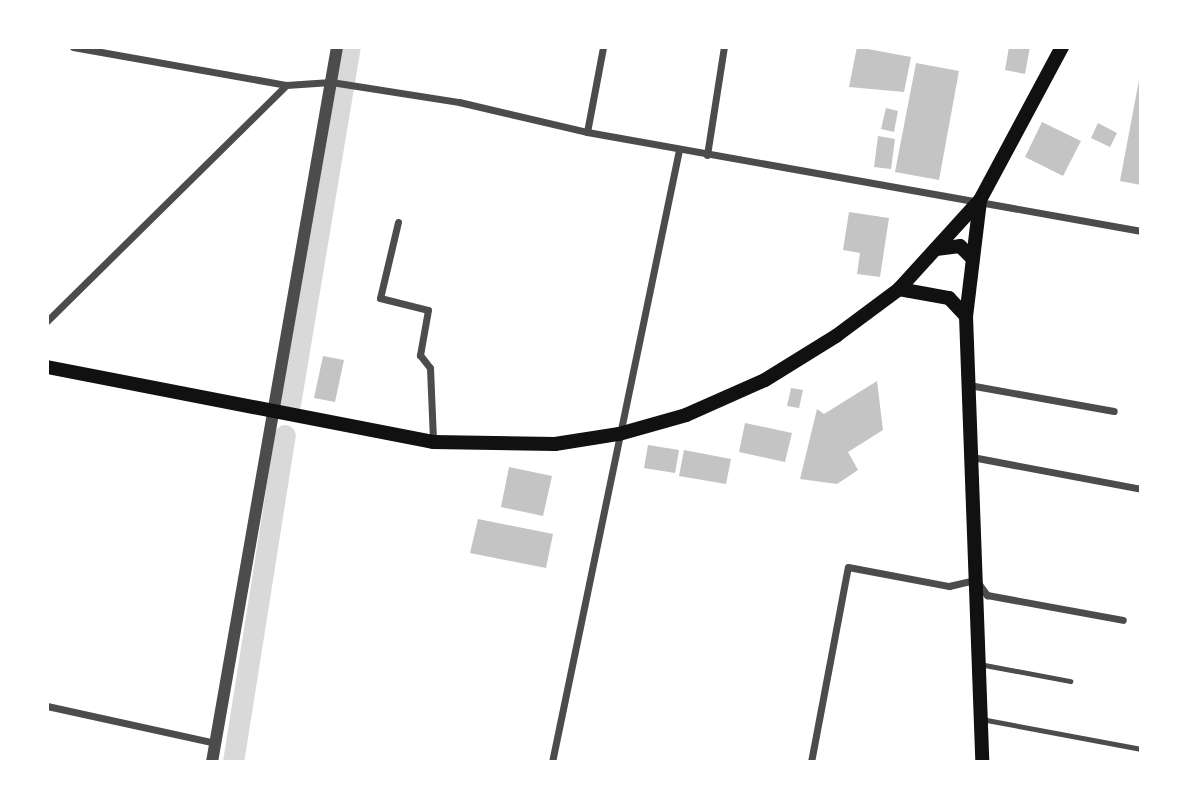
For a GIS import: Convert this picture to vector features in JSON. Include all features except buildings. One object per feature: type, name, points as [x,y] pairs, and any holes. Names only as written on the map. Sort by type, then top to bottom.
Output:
[{"type":"main road","points":[[47,367],[272,414],[433,442],[555,443],[619,434],[686,415],[765,380],[836,336],[899,289],[981,200],[1062,47]]},
{"type":"main road","points":[[981,200],[971,257],[967,316],[982,762]]},
{"type":"main road","points":[[935,250],[960,246],[971,257]]},
{"type":"main road","points":[[899,289],[949,298],[967,316]]},
{"type":"street","points":[[73,47],[286,85],[331,82],[477,106],[587,132],[680,150],[981,200],[1141,231]]},
{"type":"street","points":[[212,762],[338,47]]},
{"type":"street","points":[[587,132],[603,47]]},
{"type":"street","points":[[707,155],[724,47]]},
{"type":"street","points":[[47,321],[286,85]]},
{"type":"street","points":[[552,762],[680,150]]},
{"type":"street","points":[[398,222],[380,298],[428,310],[420,355],[430,368],[433,442]]},
{"type":"street","points":[[969,385],[1114,411]]},
{"type":"street","points":[[972,457],[1141,489]]},
{"type":"street","points":[[811,762],[848,567],[949,586],[976,580],[987,595],[1123,620]]},
{"type":"street","points":[[47,706],[215,743]]},
{"type":"lane","points":[[979,664],[1070,681]]},
{"type":"lane","points":[[981,719],[1141,749]]},
{"type":"waterway","points":[[290,404],[350,47]]},
{"type":"waterway","points":[[233,762],[285,435]]}]
